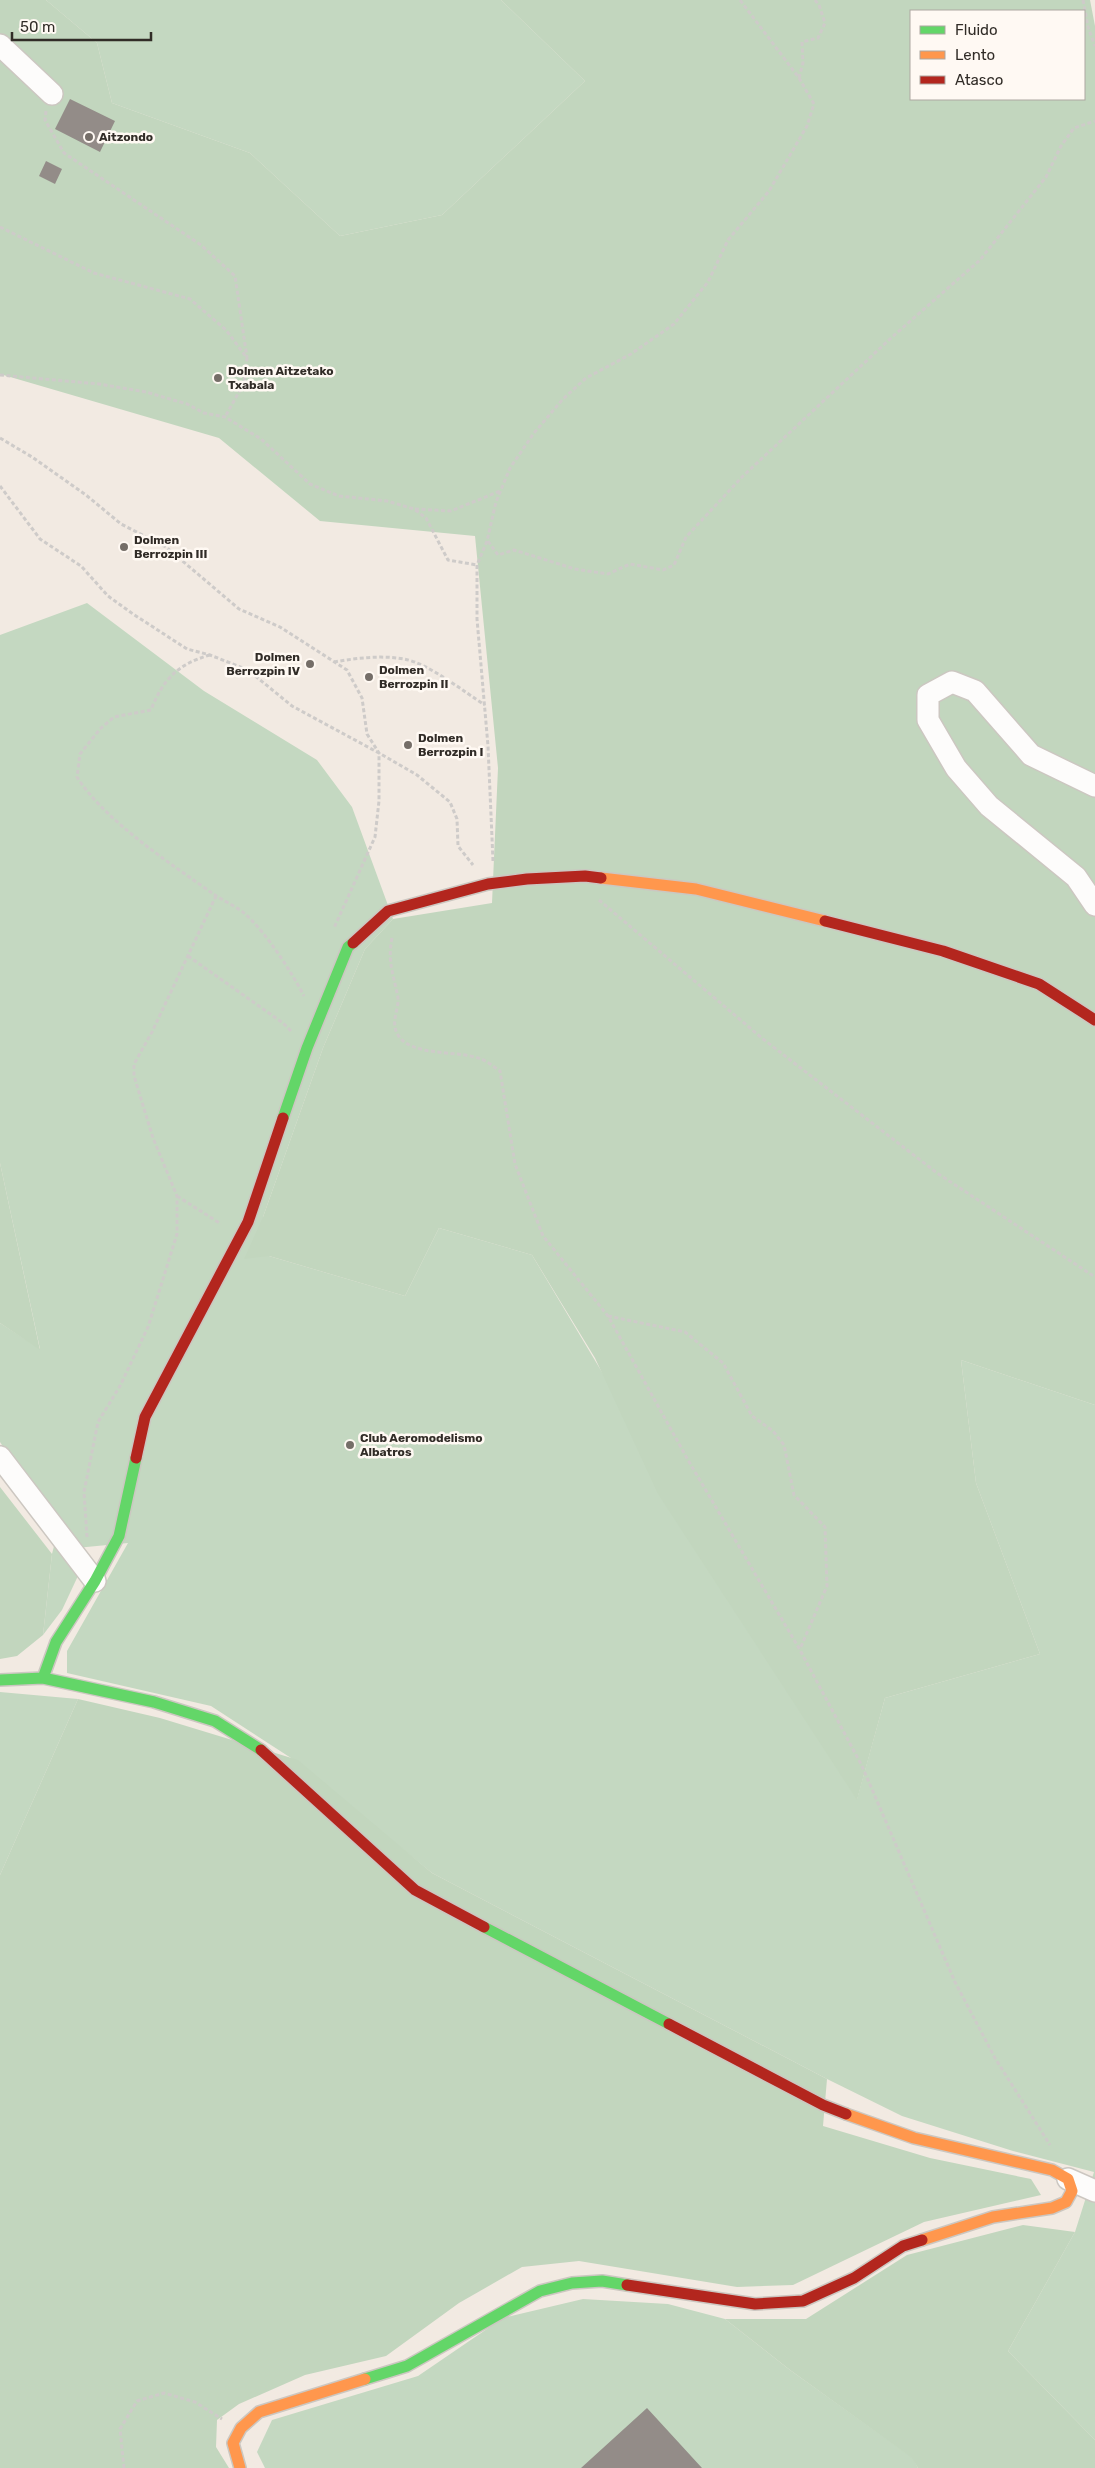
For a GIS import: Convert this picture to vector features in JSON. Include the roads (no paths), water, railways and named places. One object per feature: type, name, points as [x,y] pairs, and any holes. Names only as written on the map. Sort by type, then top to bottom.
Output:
[{"type":"street","points":[[0,45],[52,94]]},
{"type":"street","points":[[1095,786],[1031,754],[974,691],[952,682],[928,695],[928,720],[956,768],[989,806],[1076,877],[1095,905]]},
{"type":"street","points":[[43,1678],[56,1642],[95,1581],[119,1536],[145,1417],[248,1222],[307,1048],[348,947],[388,911],[488,884],[527,879],[585,876],[696,889],[944,951],[1039,984],[1095,1020]]},
{"type":"street","points":[[0,1457],[95,1581]]},
{"type":"street","points":[[0,1680],[43,1678],[154,1702],[215,1720],[266,1753],[416,1890],[823,2105],[914,2138],[1052,2170],[1095,2191]]},
{"type":"street","points":[[240,2468],[233,2443],[241,2428],[259,2412],[407,2366],[540,2291],[572,2283],[602,2281],[755,2304],[803,2301],[854,2278],[903,2246],[993,2217],[1052,2208],[1066,2202],[1072,2191],[1068,2179]]},
{"type":"place","name":"Aitzondo","points":[[89,137]]},
{"type":"place","name":"Dolmen Aitzetako Txabala","points":[[218,378]]},
{"type":"place","name":"Dolmen Berrozpin III","points":[[124,547]]},
{"type":"place","name":"Dolmen Berrozpin IV","points":[[310,664]]},
{"type":"place","name":"Dolmen Berrozpin II","points":[[369,677]]},
{"type":"place","name":"Dolmen Berrozpin I","points":[[408,745]]},
{"type":"place","name":"Club Aeromodelismo Albatros","points":[[350,1445]]}]
